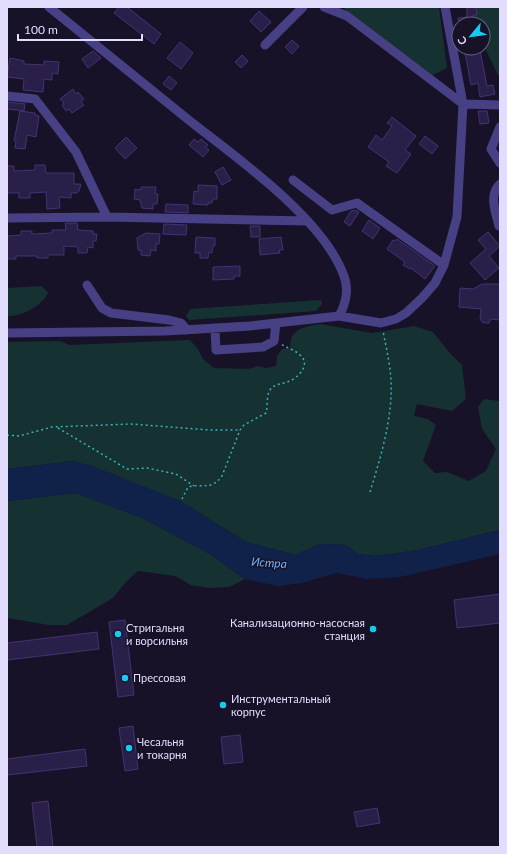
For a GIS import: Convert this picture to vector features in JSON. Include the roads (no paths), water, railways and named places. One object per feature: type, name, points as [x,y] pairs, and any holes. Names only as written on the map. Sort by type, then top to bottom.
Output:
[{"type":"street","points":[[48,7],[252,170],[308,221],[326,242],[345,277],[347,291],[343,310],[339,316]]},
{"type":"street","points":[[265,45],[303,7]]},
{"type":"street","points":[[324,7],[347,16],[463,104],[500,105]]},
{"type":"street","points":[[7,333],[187,330],[339,316],[381,323],[396,319],[422,298],[435,283],[444,265],[457,217],[463,104],[445,7]]},
{"type":"street","points":[[7,96],[35,99],[76,152],[107,217]]},
{"type":"street","points":[[500,127],[492,149],[500,163]]},
{"type":"street","points":[[293,180],[332,210],[357,203],[444,265]]},
{"type":"street","points":[[499,226],[493,203],[497,187],[500,184]]},
{"type":"street","points":[[7,218],[107,217],[308,221]]},
{"type":"street","points":[[87,285],[102,308],[111,313],[169,320],[181,323],[187,330]]},
{"type":"street","points":[[215,328],[216,350],[263,347],[274,340],[276,323]]},
{"type":"water","name":"Истра","points":[[73,461],[93,466],[180,501],[246,542],[295,555],[320,544],[346,545],[358,554],[376,556],[418,550],[500,530],[500,554],[400,577],[367,579],[336,573],[302,583],[278,586],[245,579],[210,554],[140,517],[76,493],[7,501],[7,469]]},
{"type":"place","name":"Канализационно-насосная станция","points":[[373,629]]},
{"type":"place","name":"Стригальня и ворсильня","points":[[118,634]]},
{"type":"place","name":"Прессовая","points":[[125,678]]},
{"type":"place","name":"Инструментальный корпус","points":[[223,705]]},
{"type":"place","name":"Чесальня и токарня","points":[[129,748]]}]
